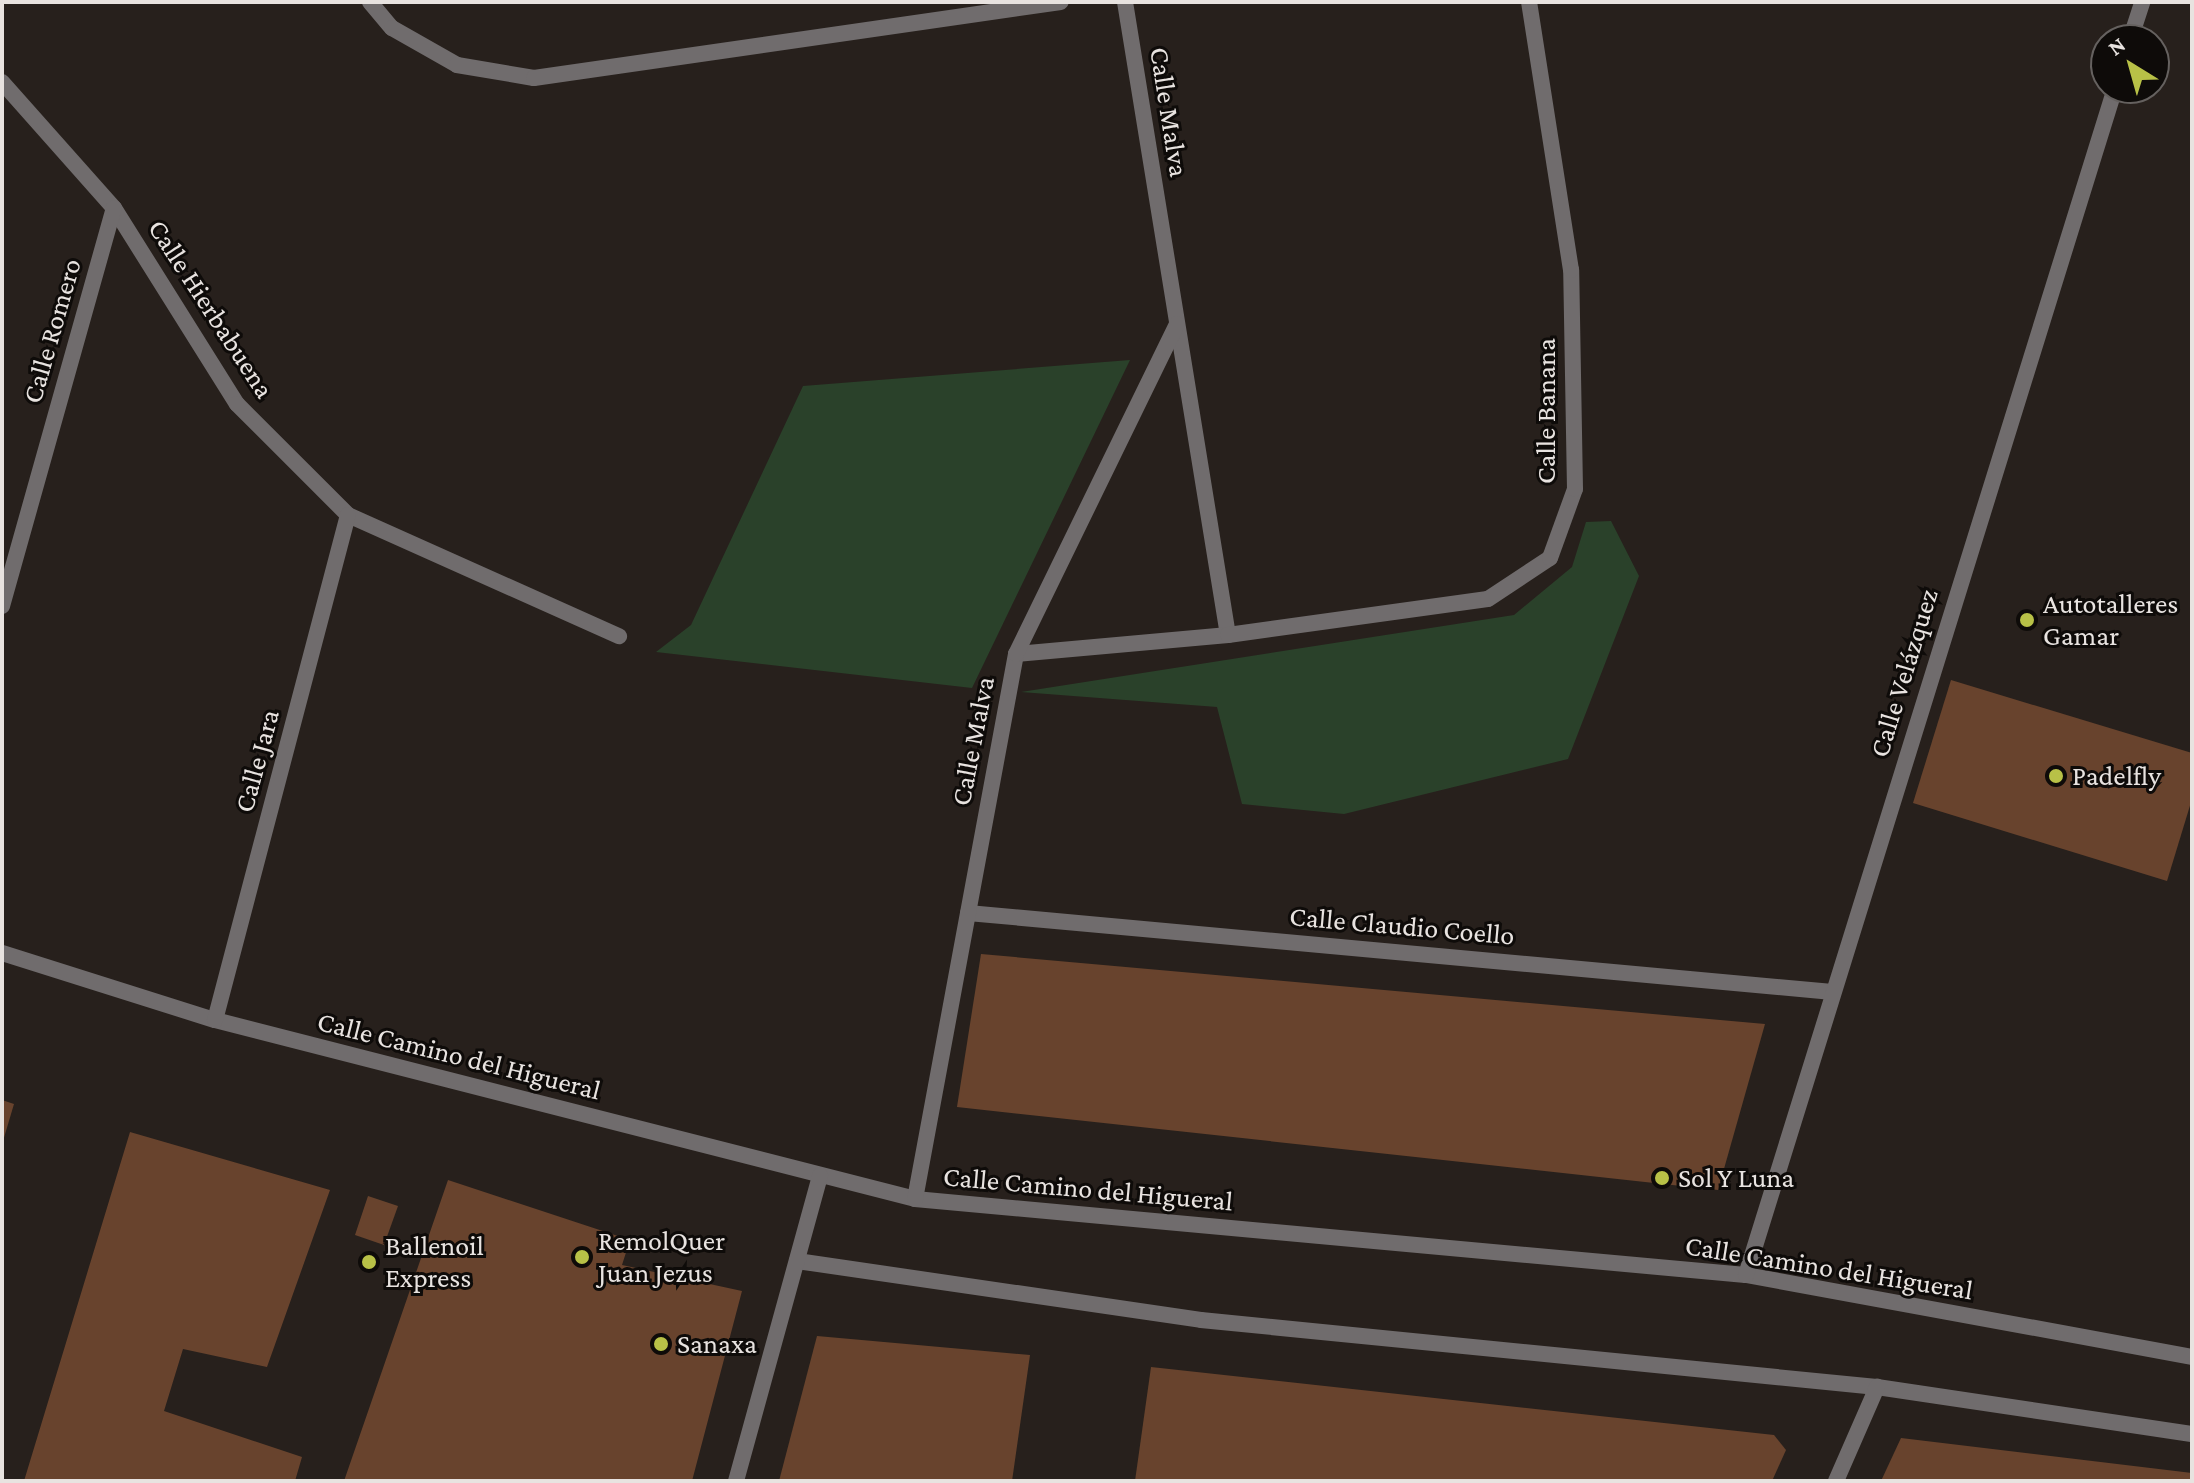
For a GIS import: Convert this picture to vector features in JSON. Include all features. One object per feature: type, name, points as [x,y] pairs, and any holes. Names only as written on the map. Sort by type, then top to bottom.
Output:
[{"type":"street","points":[[370,2],[392,28],[457,65],[534,78],[1061,2]]},
{"type":"street","name":"Calle Malva","points":[[1125,2],[1228,635]]},
{"type":"street","name":"Calle Banana","points":[[1016,654],[1228,635],[1488,599],[1550,558],[1575,489],[1571,270],[1529,2]]},
{"type":"street","points":[[2135,24],[2142,2]]},
{"type":"street","name":"Calle Hierbabuena","points":[[2,82],[114,208],[237,404],[348,515],[619,636]]},
{"type":"street","name":"Calle Velázquez","points":[[1746,1275],[2110,104]]},
{"type":"street","name":"Calle Romero","points":[[2,606],[114,208]]},
{"type":"street","name":"Calle Malva","points":[[915,1199],[1016,654],[1177,324]]},
{"type":"street","name":"Calle Jara","points":[[215,1020],[348,515]]},
{"type":"street","name":"Calle Claudio Coello","points":[[968,913],[1832,992]]},
{"type":"street","name":"Calle Camino del Higueral","points":[[2,953],[215,1020],[915,1199],[1746,1275],[2192,1357]]},
{"type":"street","points":[[736,1481],[820,1175]]},
{"type":"street","points":[[797,1261],[1201,1320],[1877,1387],[2192,1434]]},
{"type":"street","points":[[1836,1481],[1877,1387]]},
{"type":"green space","points":[[1130,360],[972,688],[656,652],[691,625],[803,386]]},
{"type":"green space","points":[[1611,521],[1639,576],[1568,759],[1344,814],[1242,804],[1217,707],[1021,692],[1514,615],[1572,567],[1586,522]]},
{"type":"building","name":"Padelfly","points":[[1951,680],[2192,753],[2192,799],[2167,881],[1913,803]]},
{"type":"building","points":[[981,954],[1765,1024],[1718,1190],[957,1107]]},
{"type":"building","points":[[2,1100],[14,1104],[3,1141],[2,1141]]},
{"type":"building","points":[[130,1132],[330,1190],[267,1367],[183,1349],[164,1411],[302,1457],[295,1481],[24,1481]]},
{"type":"building","points":[[448,1180],[630,1240],[622,1265],[742,1291],[692,1481],[344,1481]]},
{"type":"building","points":[[368,1196],[398,1206],[384,1245],[355,1235]]},
{"type":"building","points":[[817,1336],[1030,1355],[1012,1481],[779,1481]]},
{"type":"building","points":[[1151,1367],[1774,1435],[1786,1450],[1772,1481],[1135,1481]]},
{"type":"building","points":[[1901,1438],[2192,1473],[2192,1481],[1881,1481]]},
{"type":"place","name":"Autotalleres Gamar","points":[[2027,620]]},
{"type":"place","name":"Padelfly","points":[[2056,776]]},
{"type":"place","name":"Sol Y Luna","points":[[1662,1178]]},
{"type":"place","name":"RemolQuer Juan Jezus","points":[[582,1257]]},
{"type":"place","name":"Ballenoil Express","points":[[369,1262]]},
{"type":"place","name":"Sanaxa","points":[[661,1344]]}]
